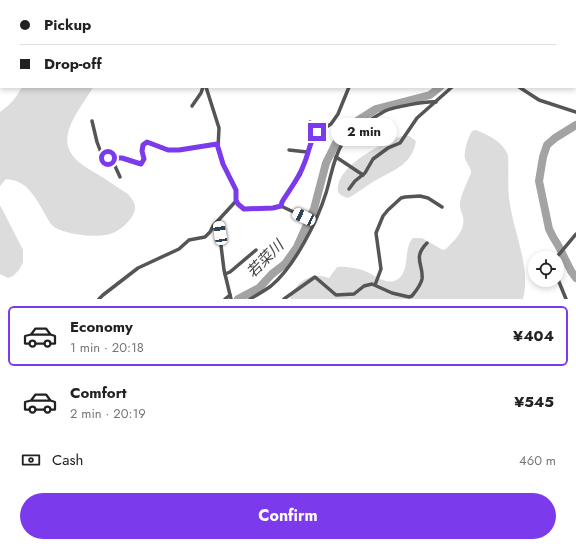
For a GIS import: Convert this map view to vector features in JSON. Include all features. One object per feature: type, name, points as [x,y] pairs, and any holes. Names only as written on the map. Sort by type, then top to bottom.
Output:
[{"type":"street","points":[[192,106],[204,88]]},
{"type":"street","points":[[204,88],[219,128],[217,144],[223,164],[236,190],[236,200],[238,204],[244,209],[273,208],[281,206],[304,217]]},
{"type":"street","points":[[281,206],[282,202],[300,175],[312,139],[322,129],[331,124],[349,88]]},
{"type":"street","points":[[349,189],[368,170],[373,160],[388,148],[400,142],[417,118],[451,88]]},
{"type":"street","points":[[521,88],[539,100],[576,112]]},
{"type":"street","points":[[250,299],[270,286],[283,274],[299,251],[322,206],[338,150],[345,140],[385,111],[428,102],[436,102]]},
{"type":"street","points":[[92,121],[100,150],[115,166],[120,177]]},
{"type":"street","points":[[310,122],[322,129]]},
{"type":"street","points":[[108,158],[122,158],[141,164],[144,159],[141,148],[147,142],[168,150],[179,150],[217,144]]},
{"type":"street","points":[[288,150],[307,152]]},
{"type":"street","points":[[336,157],[363,175]]},
{"type":"street","points":[[375,285],[381,269],[376,233],[383,216],[388,210],[401,198],[420,196],[428,198],[442,207]]},
{"type":"street","points":[[99,299],[103,294],[138,268],[179,250],[189,240],[205,237],[236,200]]},
{"type":"street","points":[[218,221],[225,274],[231,297],[225,299]]},
{"type":"street","points":[[562,251],[576,234]]},
{"type":"street","points":[[284,299],[314,277],[320,280],[336,295],[354,294],[368,284],[375,285],[404,296],[412,296],[422,281],[419,256],[427,243]]},
{"type":"street","points":[[225,274],[230,272],[256,250]]},
{"type":"street","points":[[561,287],[566,299]]},
{"type":"shaded area","points":[[21,88],[92,88],[71,124],[67,142],[73,156],[78,161],[128,194],[133,201],[135,205],[134,213],[125,225],[114,233],[98,236],[75,234],[61,230],[51,224],[34,196],[25,186],[13,180],[6,179],[0,186],[0,112],[7,107]]},
{"type":"shaded area","points":[[476,130],[491,137],[503,146],[508,155],[509,199],[524,264],[525,288],[523,299],[290,299],[296,287],[307,278],[322,276],[329,278],[337,267],[358,269],[386,281],[394,281],[400,278],[403,273],[408,249],[413,238],[422,238],[443,250],[446,249],[459,235],[463,226],[460,203],[463,191],[471,173],[465,158],[465,150],[472,131]]},
{"type":"shaded area","points":[[402,136],[409,136],[416,141],[411,155],[402,165],[348,198],[340,194],[338,191],[338,186],[347,169],[374,149]]},
{"type":"shaded area","points":[[0,205],[23,250],[23,262],[19,270],[13,276],[8,278],[0,274]]},
{"type":"waterway","name":"若菜川","points":[[238,299],[259,288],[272,274],[285,264],[297,247],[314,209],[326,163],[338,139],[346,128],[376,109],[430,95],[439,88]]},
{"type":"waterway","points":[[576,125],[555,138],[547,145],[543,157],[539,181],[549,229],[576,278]]},
{"type":"route","points":[[108,158],[122,158],[141,164],[144,159],[141,148],[147,142],[168,150],[179,150],[217,144],[229,179],[236,190],[236,200],[240,207],[244,209],[273,208],[281,206],[282,202],[300,175],[309,145],[317,132]]}]
